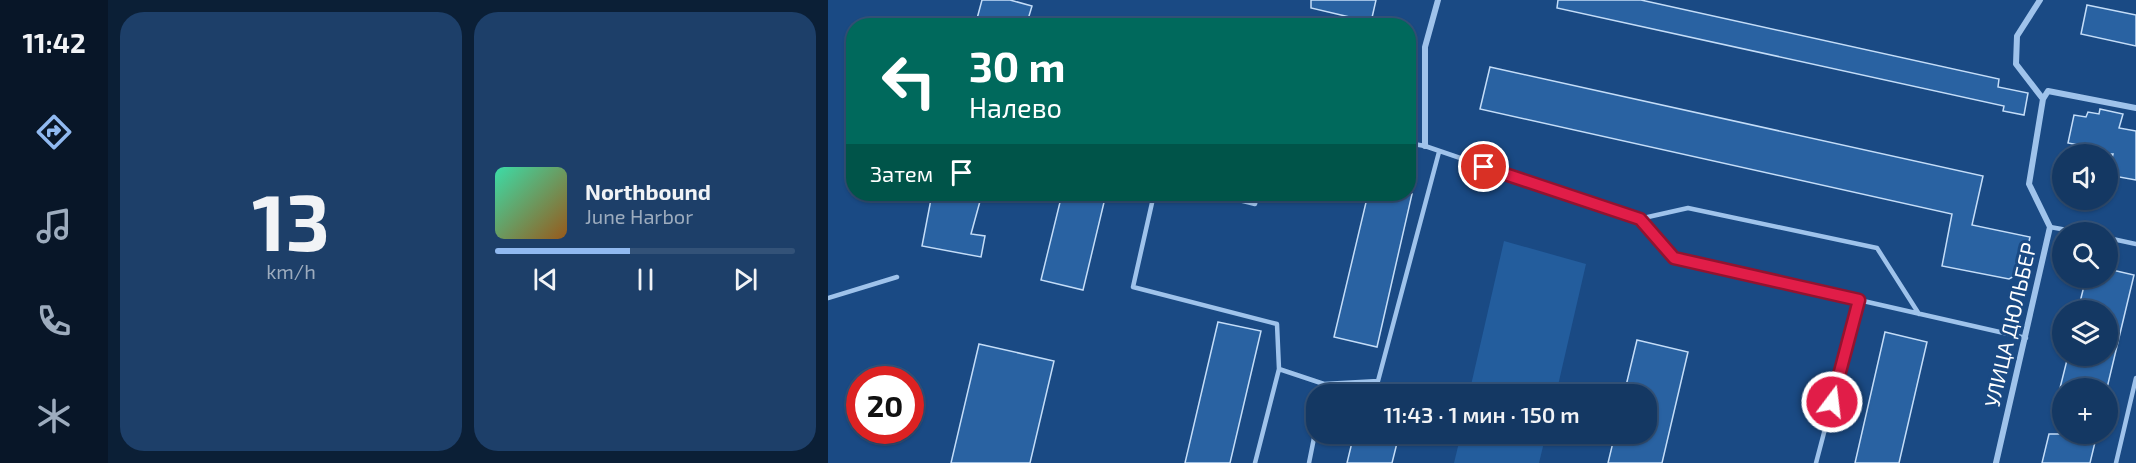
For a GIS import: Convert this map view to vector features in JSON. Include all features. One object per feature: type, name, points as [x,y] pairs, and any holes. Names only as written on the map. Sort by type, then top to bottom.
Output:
[{"type":"street","points":[[1425,146],[1425,47],[1438,0]]},
{"type":"street","points":[[2040,0],[2017,36],[2016,64],[2043,99],[2048,91],[2136,108]]},
{"type":"street","name":"УЛИЦА ДЮЛЬБЕР","points":[[1996,463],[2050,227],[2029,184],[2043,99]]},
{"type":"lane","points":[[1416,144],[1640,219],[1674,258],[2026,338]]},
{"type":"lane","points":[[1279,369],[1324,384],[1378,381],[1439,152]]},
{"type":"lane","points":[[1152,201],[1133,287],[1277,324],[1279,369],[1255,463]]},
{"type":"lane","points":[[1243,201],[1255,204],[1256,201]]},
{"type":"lane","points":[[1640,219],[1688,208],[1877,248],[1919,314]]},
{"type":"lane","points":[[2118,240],[2136,244]]},
{"type":"lane","points":[[828,298],[897,277]]},
{"type":"lane","points":[[1816,463],[1859,300]]},
{"type":"lane","points":[[2116,463],[2136,378]]},
{"type":"lane","points":[[1309,463],[1313,444]]},
{"type":"shaded area","points":[[1504,241],[1586,264],[1558,384],[1471,384]]},
{"type":"shaded area","points":[[1459,444],[1544,444],[1539,463],[1454,463]]},
{"type":"building","points":[[982,0],[1010,0],[1032,6],[1028,18],[977,18]]},
{"type":"building","points":[[1311,0],[1376,0],[1372,18],[1354,18],[1311,8]]},
{"type":"building","points":[[1558,0],[1641,0],[1999,79],[1998,87],[2028,93],[2024,115],[2003,111],[2004,106],[1557,8]]},
{"type":"building","points":[[2087,5],[2136,15],[2136,46],[2081,34]]},
{"type":"building","points":[[1490,67],[1983,176],[1972,225],[2030,237],[2022,272],[2009,279],[1942,266],[1952,214],[1480,109]]},
{"type":"building","points":[[2100,109],[2123,114],[2119,128],[2136,131],[2136,180],[2118,177],[2118,144],[2068,143],[2074,115],[2086,117],[2088,112],[2099,114]]},
{"type":"building","points":[[931,201],[980,201],[971,234],[985,236],[981,257],[922,246]]},
{"type":"building","points":[[1060,201],[1104,201],[1083,290],[1041,280]]},
{"type":"building","points":[[1366,201],[1410,201],[1377,347],[1334,337]]},
{"type":"building","points":[[2118,271],[2134,275],[2118,342],[2118,300],[2080,300],[2084,288],[2118,288]]},
{"type":"building","points":[[1218,322],[1261,331],[1230,463],[1185,463]]},
{"type":"building","points":[[1885,332],[1927,342],[1899,463],[1855,463]]},
{"type":"building","points":[[1637,340],[1688,352],[1662,463],[1608,463],[1613,444],[1657,444],[1657,384],[1626,384]]},
{"type":"building","points":[[979,344],[1054,361],[1030,463],[951,463]]},
{"type":"building","points":[[2066,366],[2112,366],[2109,378],[2062,378]]},
{"type":"building","points":[[2049,434],[2052,434],[2052,444],[2095,444],[2090,463],[2042,463]]},
{"type":"building","points":[[1352,444],[1397,444],[1392,463],[1347,463]]},
{"type":"route","points":[[1484,167],[1640,219],[1674,258],[1859,300],[1832,402]]}]
